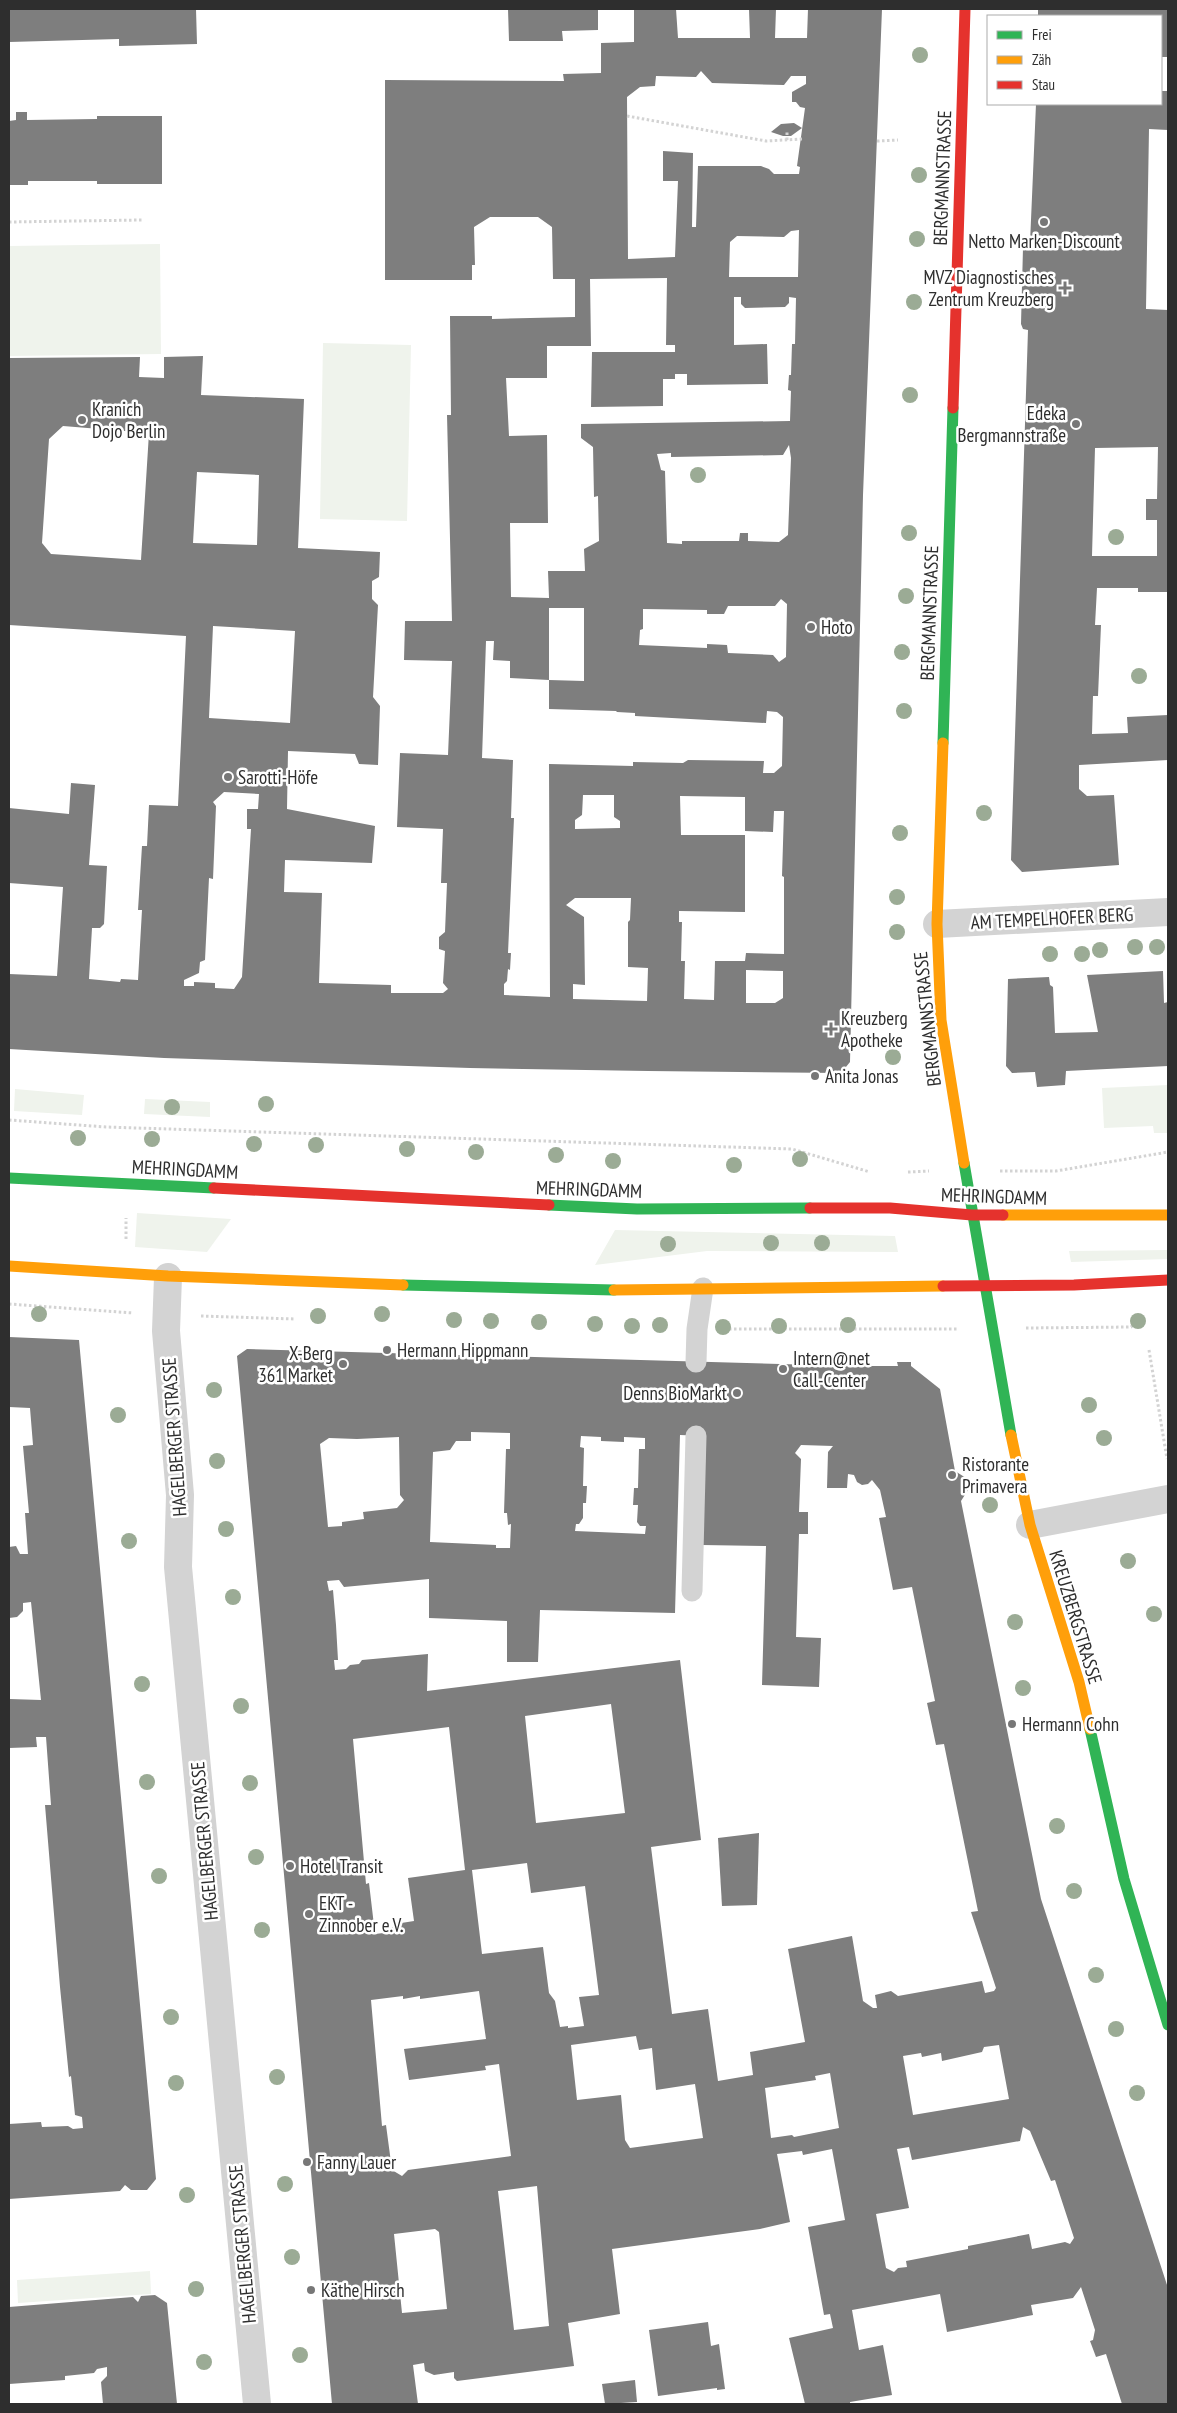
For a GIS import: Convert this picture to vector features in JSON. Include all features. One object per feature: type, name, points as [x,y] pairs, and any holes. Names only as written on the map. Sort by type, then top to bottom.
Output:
[{"type":"main road","name":"BERGMANNSTRASSE","points":[[965,9],[937,924],[941,1020],[972,1215]]},
{"type":"main road","name":"MEHRINGDAMM","points":[[9,1178],[637,1209],[890,1208],[972,1215],[1168,1215]]},
{"type":"main road","name":"KREUZBERGSTRASSE","points":[[972,1215],[1006,1410],[1030,1525],[1043,1572],[1080,1682],[1124,1879],[1168,2025]]},
{"type":"main road","points":[[9,1266],[250,1281],[648,1291],[702,1288],[1074,1285],[1168,1280]]},
{"type":"street","name":"AM TEMPELHOFER BERG","points":[[937,924],[1168,912]]},
{"type":"street","name":"HAGELBERGER STRASSE","points":[[168,1277],[166,1331],[180,1496],[178,1567],[257,2404]]},
{"type":"street","points":[[1030,1525],[1168,1499]]},
{"type":"lane","points":[[696,1362],[697,1329],[702,1288]]},
{"type":"lane","points":[[692,1591],[696,1436]]},
{"type":"path","points":[[627,116],[766,141],[802,139]]},
{"type":"path","points":[[787,130],[787,140]]},
{"type":"path","points":[[877,141],[898,140]]},
{"type":"path","points":[[9,222],[142,220]]},
{"type":"path","points":[[9,1120],[106,1127],[792,1149],[878,1174]]},
{"type":"path","points":[[1056,1171],[1168,1152]]},
{"type":"path","points":[[125,1246],[127,1212]]},
{"type":"path","points":[[9,1304],[104,1312]]},
{"type":"path","points":[[1148,1350],[1167,1459]]},
{"type":"shaded area","points":[[160,244],[161,354],[9,356],[9,246]]},
{"type":"shaded area","points":[[323,343],[411,345],[407,521],[320,519]]},
{"type":"shaded area","points":[[1168,1085],[1168,1133],[1154,1133],[1153,1126],[1104,1128],[1102,1088]]},
{"type":"shaded area","points":[[15,1089],[84,1095],[82,1115],[14,1111]]},
{"type":"shaded area","points":[[145,1099],[210,1102],[210,1117],[144,1114]]},
{"type":"shaded area","points":[[137,1213],[231,1219],[207,1252],[135,1247]]},
{"type":"shaded area","points":[[615,1230],[895,1236],[898,1252],[707,1251],[595,1265]]},
{"type":"shaded area","points":[[1168,1250],[1168,1259],[1071,1262],[1069,1251]]},
{"type":"shaded area","points":[[150,2271],[151,2294],[18,2303],[17,2280]]},
{"type":"building","points":[[9,9],[196,9],[197,44],[119,46],[119,39],[9,42]]},
{"type":"building","points":[[508,9],[598,9],[598,30],[562,31],[563,41],[509,41]]},
{"type":"building","points":[[634,9],[676,9],[678,38],[750,38],[749,9],[776,9],[775,38],[807,38],[808,9],[882,9],[863,495],[850,1062],[841,1073],[648,1071],[470,1068],[164,1058],[9,1049],[9,974],[57,976],[63,887],[9,883],[9,808],[69,814],[71,783],[95,785],[89,865],[107,866],[104,924],[100,928],[92,928],[89,979],[120,982],[121,979],[138,980],[142,910],[138,910],[142,846],[147,846],[149,805],[178,806],[186,636],[9,625],[9,358],[140,357],[139,377],[164,378],[164,357],[203,356],[201,395],[304,399],[298,548],[380,552],[379,577],[372,581],[372,599],[378,605],[373,697],[380,706],[378,765],[359,764],[355,754],[288,751],[287,809],[375,826],[372,863],[285,860],[284,892],[322,893],[319,983],[391,985],[391,993],[443,993],[448,989],[443,983],[445,951],[439,949],[439,937],[445,932],[447,883],[441,883],[443,829],[397,827],[400,753],[448,755],[452,661],[404,660],[405,621],[452,621],[447,415],[451,415],[450,316],[492,316],[492,319],[575,317],[575,279],[553,279],[552,227],[538,217],[490,217],[474,227],[475,265],[472,265],[472,280],[385,280],[385,80],[564,81],[563,74],[601,73],[601,43],[634,42]],"holes":[[[701,71],[712,83],[784,85],[791,76],[806,76],[806,84],[792,92],[792,102],[796,102],[800,107],[805,108],[797,166],[800,167],[799,174],[774,174],[769,169],[761,166],[698,166],[696,227],[692,227],[693,153],[663,151],[663,181],[678,181],[675,257],[628,259],[627,97],[640,87],[655,86],[656,76],[696,77]],[[799,230],[798,277],[729,277],[730,242],[737,236],[784,237],[791,231]],[[667,278],[666,345],[675,345],[675,352],[592,352],[591,407],[663,406],[663,379],[675,379],[675,374],[687,374],[687,385],[768,384],[767,344],[734,345],[734,297],[741,297],[741,304],[745,308],[785,307],[789,303],[789,297],[796,298],[795,344],[792,344],[791,375],[789,375],[788,390],[791,391],[790,421],[581,424],[581,438],[593,447],[594,497],[598,496],[599,541],[584,549],[585,571],[548,571],[549,598],[511,597],[510,523],[548,523],[547,435],[509,436],[506,378],[547,378],[547,346],[591,346],[590,279]],[[63,426],[149,433],[141,560],[51,554],[42,543],[49,439]],[[789,445],[791,458],[788,535],[779,542],[748,541],[748,533],[740,533],[739,541],[682,541],[682,544],[667,543],[665,471],[661,470],[657,454],[671,453],[671,457],[783,455]],[[197,472],[259,475],[257,545],[193,543]],[[781,599],[787,604],[786,657],[779,662],[773,655],[728,653],[727,645],[707,644],[707,648],[639,645],[640,630],[643,629],[643,609],[707,610],[707,614],[724,614],[728,606],[775,606]],[[549,608],[584,608],[584,681],[549,680]],[[213,626],[295,631],[290,723],[209,718]],[[486,641],[494,641],[493,660],[510,661],[510,678],[549,680],[549,709],[616,711],[635,713],[635,716],[766,723],[767,711],[777,712],[783,717],[782,766],[774,773],[763,773],[764,761],[688,760],[683,763],[633,762],[633,766],[549,764],[550,997],[504,995],[504,984],[507,981],[508,969],[510,970],[511,953],[508,953],[514,818],[511,818],[513,760],[482,758]],[[224,792],[259,794],[258,809],[247,809],[247,829],[251,829],[242,977],[234,989],[215,988],[215,983],[194,982],[194,986],[184,986],[184,980],[199,973],[200,962],[205,960],[209,878],[213,879],[216,806],[213,802]],[[583,795],[614,795],[614,817],[620,821],[620,828],[575,829],[575,820],[582,815]],[[680,796],[745,797],[745,831],[773,832],[774,811],[784,811],[782,876],[784,877],[784,954],[746,953],[745,961],[715,961],[714,1000],[684,999],[685,961],[681,961],[682,922],[679,922],[679,911],[745,912],[745,835],[681,835]],[[575,898],[631,898],[630,920],[628,922],[628,967],[648,968],[647,1001],[573,999],[573,984],[585,985],[584,917],[566,905]],[[746,970],[783,971],[783,998],[775,1003],[746,1003]]]},
{"type":"building","points":[[1038,9],[1168,9],[1168,57],[1162,57],[1162,15],[1038,15]]},
{"type":"building","points":[[1162,91],[1168,91],[1168,130],[1149,129],[1146,309],[1168,310],[1168,592],[1138,592],[1138,588],[1097,588],[1095,625],[1101,625],[1098,696],[1093,696],[1092,734],[1128,733],[1127,717],[1168,715],[1168,760],[1079,765],[1079,789],[1087,796],[1114,795],[1119,865],[1022,872],[1011,860],[1028,330],[1023,329],[1021,324],[1023,248],[1030,243],[1036,105],[1162,105]],"holes":[[[1158,447],[1157,499],[1146,499],[1146,520],[1157,520],[1157,556],[1092,556],[1095,448]]]},
{"type":"building","points":[[16,112],[27,112],[27,120],[97,119],[97,116],[162,116],[162,184],[97,184],[97,181],[28,181],[28,185],[9,185],[9,121],[16,120]]},
{"type":"building","points":[[794,123],[802,128],[791,136],[783,136],[771,132],[781,124]]},
{"type":"building","points":[[1163,971],[1164,1003],[1168,1002],[1168,1066],[1066,1071],[1065,1085],[1037,1087],[1035,1072],[1012,1073],[1006,1066],[1008,979],[1049,977],[1050,985],[1053,987],[1055,1033],[1098,1032],[1087,975]]},
{"type":"building","points":[[9,1337],[79,1340],[156,2179],[147,2190],[131,2190],[125,2185],[120,2191],[9,2199],[9,2124],[41,2122],[42,2127],[68,2126],[73,2129],[83,2128],[82,2117],[75,2115],[71,2076],[69,2077],[60,1987],[45,1805],[51,1805],[46,1737],[36,1737],[37,1747],[9,1748],[9,1699],[41,1700],[31,1602],[23,1603],[23,1611],[17,1617],[9,1618],[9,1547],[16,1546],[20,1554],[28,1554],[25,1513],[29,1513],[23,1446],[33,1445],[30,1408],[9,1407]]},
{"type":"building","points":[[247,1349],[851,1366],[898,1366],[897,1362],[911,1362],[911,1366],[940,1389],[955,1471],[966,1478],[968,1490],[961,1501],[1041,1899],[1168,2288],[1168,2404],[1122,2404],[1106,2354],[1096,2357],[1090,2341],[1093,2340],[1095,2330],[1081,2287],[1073,2298],[1031,2305],[1033,2315],[947,2332],[940,2294],[852,2310],[859,2350],[883,2345],[892,2395],[850,2402],[850,2404],[805,2404],[789,2338],[833,2328],[830,2314],[824,2315],[808,2227],[845,2220],[832,2149],[803,2155],[802,2151],[777,2154],[790,2222],[760,2229],[612,2249],[620,2314],[568,2323],[574,2366],[457,2381],[454,2378],[454,2372],[434,2375],[425,2371],[424,2363],[413,2365],[418,2404],[332,2404],[237,1356]],"holes":[[[471,1432],[510,1433],[510,1449],[506,1449],[504,1513],[507,1513],[508,1525],[511,1524],[510,1548],[496,1548],[496,1545],[430,1542],[433,1452],[450,1450],[456,1441],[471,1441]],[[680,1435],[706,1436],[702,1545],[766,1546],[762,1685],[819,1687],[821,1638],[796,1637],[799,1534],[808,1534],[808,1512],[799,1512],[801,1459],[795,1453],[801,1445],[833,1446],[828,1452],[827,1488],[847,1488],[848,1474],[854,1475],[857,1482],[862,1485],[868,1484],[872,1480],[880,1490],[886,1517],[879,1518],[893,1590],[912,1587],[935,1701],[927,1703],[936,1745],[944,1744],[978,1911],[971,1912],[996,1988],[994,1991],[985,1993],[982,1981],[898,1996],[891,1991],[875,1995],[877,2008],[873,2008],[863,2001],[852,1936],[788,1949],[805,2042],[750,2052],[753,2075],[718,2081],[708,2009],[672,2014],[651,1847],[701,1840],[680,1660],[427,1691],[428,1654],[362,1660],[359,1664],[350,1665],[346,1669],[335,1670],[334,1660],[338,1660],[333,1590],[329,1591],[327,1581],[339,1580],[344,1587],[429,1579],[429,1618],[507,1621],[507,1662],[538,1662],[540,1610],[675,1613]],[[581,1436],[601,1437],[601,1441],[624,1442],[624,1437],[645,1438],[645,1449],[639,1449],[638,1488],[634,1488],[633,1505],[638,1505],[637,1522],[640,1526],[646,1526],[645,1534],[575,1531],[576,1524],[579,1524],[583,1518],[583,1503],[586,1503],[587,1486],[583,1486],[584,1448],[580,1447]],[[399,1437],[400,1495],[404,1500],[397,1508],[363,1512],[364,1519],[342,1522],[342,1526],[328,1527],[320,1444],[329,1438]],[[611,1704],[625,1813],[536,1823],[525,1716]],[[449,1727],[465,1870],[408,1878],[414,1921],[395,1924],[391,1929],[392,1932],[375,1934],[369,1883],[366,1884],[353,1739]],[[527,1863],[531,1893],[585,1886],[599,1995],[579,1997],[584,2026],[560,2027],[555,2001],[549,1993],[543,1947],[482,1954],[472,1870]],[[479,1991],[486,2039],[404,2049],[409,2080],[486,2070],[485,2066],[499,2064],[511,2156],[408,2170],[402,2176],[392,2170],[386,2125],[382,2126],[371,2000],[403,1996],[403,1999],[420,1996],[420,1999]],[[636,2036],[639,2050],[652,2048],[656,2090],[695,2084],[703,2138],[630,2148],[625,2140],[621,2095],[577,2100],[571,2045]],[[999,2045],[1009,2099],[913,2115],[903,2056],[921,2053],[922,2057],[941,2053],[942,2061],[982,2052],[984,2047]],[[830,2073],[839,2128],[794,2137],[792,2135],[771,2138],[765,2088],[816,2080],[815,2076]],[[1023,2127],[1030,2131],[1051,2181],[1055,2180],[1074,2238],[1070,2244],[1065,2242],[1032,2249],[1029,2234],[968,2246],[968,2249],[906,2261],[907,2267],[898,2268],[894,2272],[886,2268],[876,2214],[909,2208],[897,2149],[909,2147],[912,2160],[1020,2141]],[[537,2186],[549,2326],[514,2330],[498,2191]],[[435,2229],[439,2232],[447,2309],[402,2313],[394,2234]]]},
{"type":"building","points":[[759,1833],[757,1905],[722,1906],[718,1838]]},
{"type":"building","points":[[155,2295],[167,2303],[177,2404],[103,2404],[101,2382],[107,2376],[107,2367],[97,2369],[94,2373],[65,2376],[65,2380],[9,2384],[9,2307],[133,2297],[138,2302],[141,2296]]},
{"type":"building","points":[[708,2322],[711,2346],[719,2344],[725,2389],[717,2390],[717,2388],[658,2396],[649,2330]]},
{"type":"building","points":[[635,2380],[637,2402],[605,2404],[602,2384]]},
{"type":"traffic: fast","points":[[943,743],[953,408]]},
{"type":"traffic: fast","points":[[964,1163],[1011,1435]]},
{"type":"traffic: fast","points":[[9,1178],[214,1188]]},
{"type":"traffic: fast","points":[[549,1205],[637,1209],[810,1208]]},
{"type":"traffic: fast","points":[[403,1285],[614,1290]]},
{"type":"traffic: fast","points":[[1090,1729],[1124,1879],[1168,2025]]},
{"type":"traffic: slow","points":[[943,743],[937,924],[941,1020],[964,1163]]},
{"type":"traffic: slow","points":[[1003,1215],[1168,1215]]},
{"type":"traffic: slow","points":[[9,1266],[168,1276],[403,1285]]},
{"type":"traffic: slow","points":[[614,1290],[943,1286]]},
{"type":"traffic: slow","points":[[1011,1435],[1030,1525],[1079,1682],[1090,1729]]},
{"type":"traffic: jam","points":[[953,408],[965,9]]},
{"type":"traffic: jam","points":[[214,1188],[549,1205]]},
{"type":"traffic: jam","points":[[810,1208],[890,1208],[972,1215],[1003,1215]]},
{"type":"traffic: jam","points":[[943,1286],[1074,1285],[1168,1280]]},
{"type":"place","name":"Netto Marken-Discount","points":[[1044,222]]},
{"type":"place","name":"MVZ Diagnostisches Zentrum Kreuzberg","points":[[1065,288]]},
{"type":"place","name":"Kranich Dojo Berlin","points":[[82,420]]},
{"type":"place","name":"Edeka Bergmannstraße","points":[[1076,424]]},
{"type":"place","name":"Hoto","points":[[811,627]]},
{"type":"place","name":"Sarotti-Höfe","points":[[228,777]]},
{"type":"place","name":"Kreuzberg Apotheke","points":[[831,1029]]},
{"type":"place","name":"Anita Jonas","points":[[815,1076]]},
{"type":"place","name":"Hermann Hippmann","points":[[387,1350]]},
{"type":"place","name":"X-Berg 361 Market","points":[[343,1364]]},
{"type":"place","name":"Intern@net Call-Center","points":[[783,1369]]},
{"type":"place","name":"Denns BioMarkt","points":[[737,1393]]},
{"type":"place","name":"Ristorante Primavera","points":[[952,1475]]},
{"type":"place","name":"Hermann Cohn","points":[[1012,1724]]},
{"type":"place","name":"Hotel Transit","points":[[290,1866]]},
{"type":"place","name":"EKT - Zinnober e.V.","points":[[309,1914]]},
{"type":"place","name":"Fanny Lauer","points":[[307,2162]]},
{"type":"place","name":"Käthe Hirsch","points":[[311,2290]]}]
